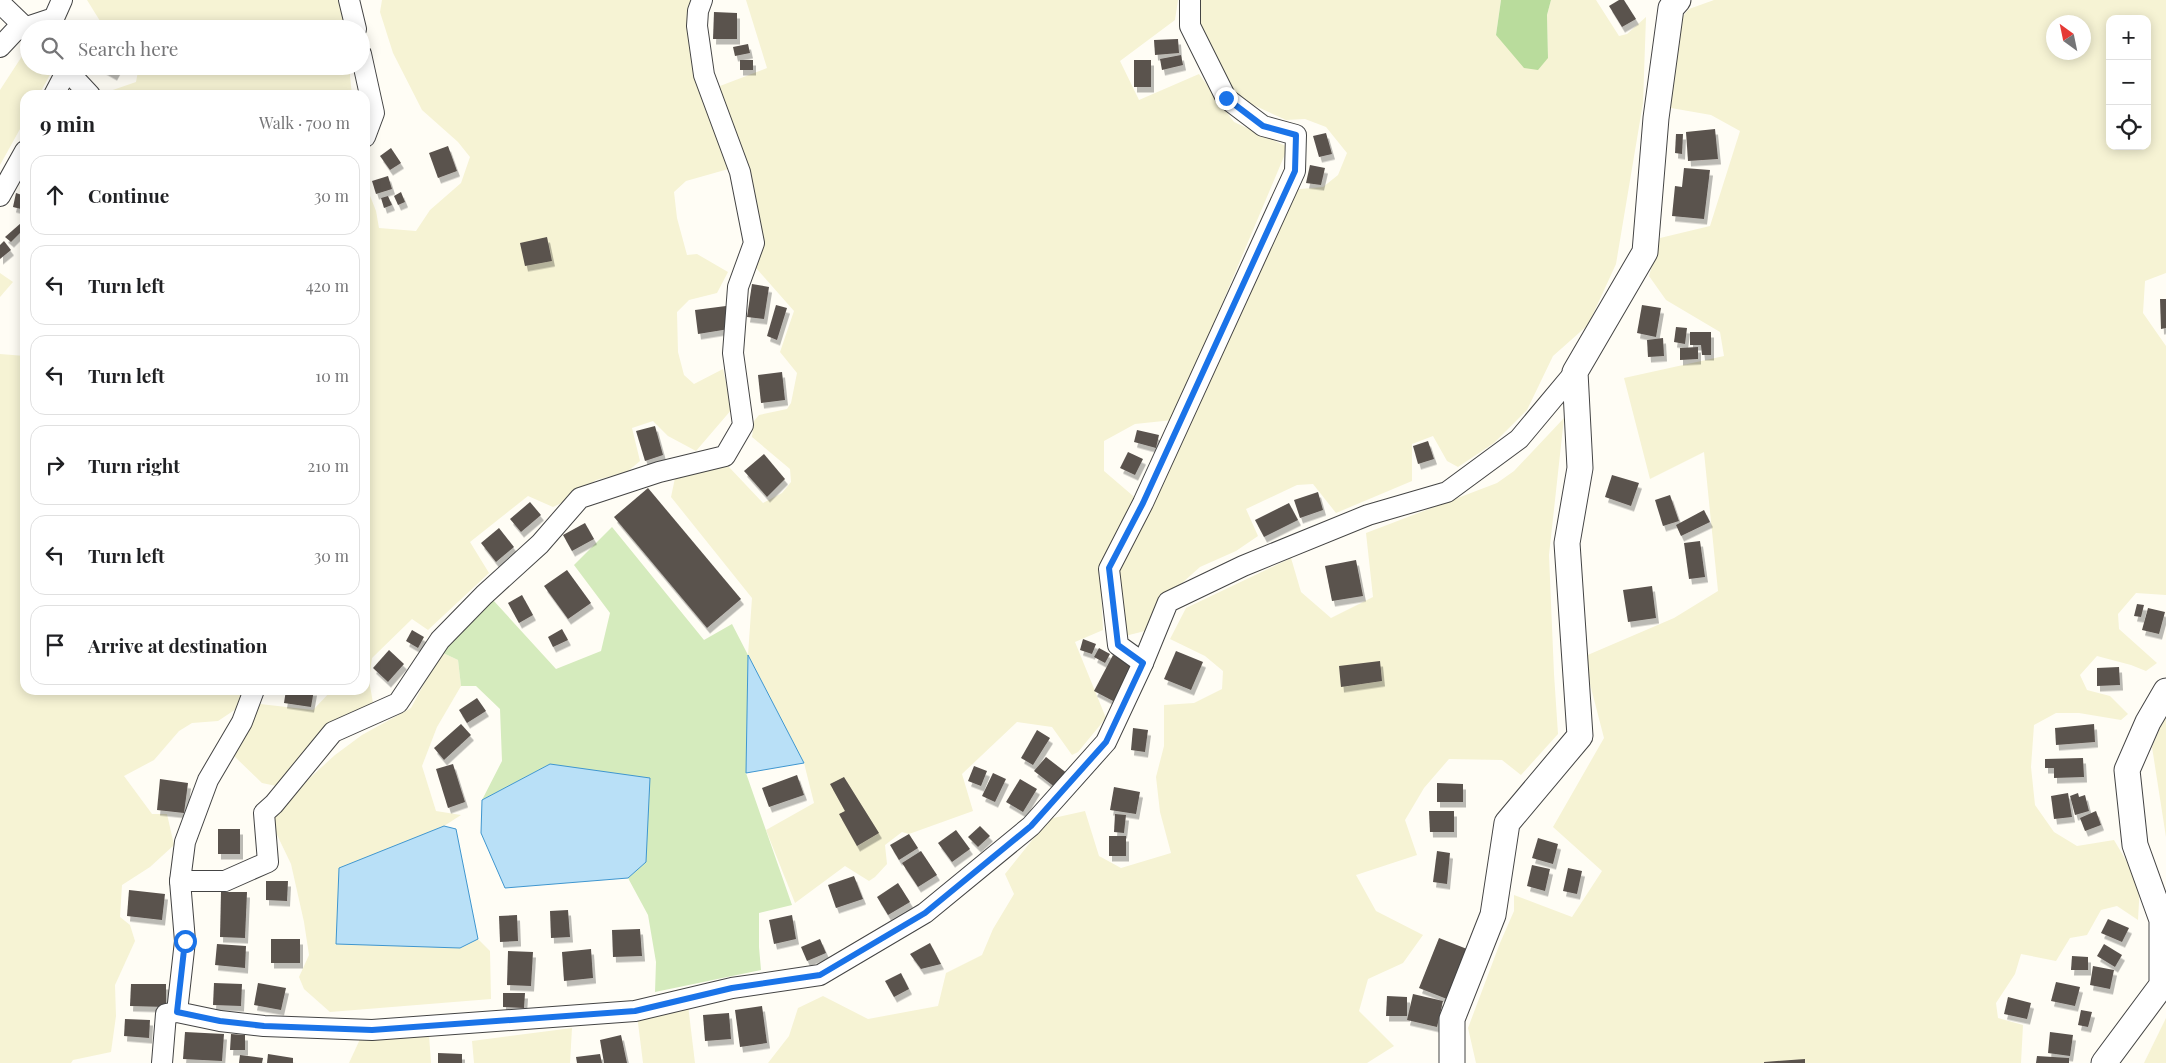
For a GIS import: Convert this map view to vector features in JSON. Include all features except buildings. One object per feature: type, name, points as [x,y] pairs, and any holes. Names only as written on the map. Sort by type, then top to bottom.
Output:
[{"type":"street","points":[[49,20],[54,18],[62,0]]},
{"type":"street","points":[[350,0],[354,20]]},
{"type":"street","points":[[180,881],[225,881],[268,862],[264,813],[274,804],[334,732],[398,703],[440,640],[540,544],[580,498],[659,472],[725,456],[743,425],[733,353],[738,287],[754,244],[740,172],[704,75],[697,26],[698,11],[702,0]]},
{"type":"street","points":[[1143,663],[1118,645],[1109,568],[1143,503],[1295,171],[1296,135],[1263,126],[1226,98],[1190,26],[1190,0]]},
{"type":"street","points":[[162,1063],[166,1014],[177,1012],[220,1021],[264,1026],[372,1030],[635,1011],[732,988],[820,975],[925,913],[1031,826],[1106,742],[1143,663],[1168,602],[1243,566],[1368,515],[1447,492],[1519,439],[1575,372],[1645,252],[1656,118],[1671,8],[1678,0]]},
{"type":"street","points":[[0,3],[20,22]]},
{"type":"street","points":[[0,47],[15,32],[20,31]]},
{"type":"street","points":[[56,90],[62,75]]},
{"type":"street","points":[[71,75],[85,90]]},
{"type":"street","points":[[366,75],[369,90]]},
{"type":"street","points":[[370,95],[374,113],[370,124]]},
{"type":"street","points":[[0,196],[20,160]]},
{"type":"street","points":[[1452,1063],[1452,1019],[1493,914],[1508,823],[1580,736],[1567,543],[1580,468],[1575,372]]},
{"type":"street","points":[[2104,1063],[2162,985],[2162,920],[2135,845],[2127,770],[2148,722],[2166,691]]},
{"type":"street","points":[[177,1012],[185,941],[180,881],[185,842],[208,780],[242,722],[252,695]]},
{"type":"shaded area","points":[[87,0],[341,0],[343,20],[99,20]]},
{"type":"shaded area","points":[[382,0],[696,0],[732,168],[686,181],[674,192],[677,218],[687,255],[697,254],[728,272],[717,293],[689,300],[677,312],[678,352],[684,375],[694,384],[723,369],[732,409],[696,451],[668,436],[653,421],[632,428],[640,461],[627,472],[596,480],[568,500],[553,507],[528,496],[470,542],[489,573],[428,630],[412,619],[372,658],[370,673],[370,196],[376,211],[379,228],[416,231],[430,210],[461,183],[470,157],[458,142],[422,110],[393,53],[380,12]]},
{"type":"shaded area","points":[[746,0],[1178,0],[1175,20],[1120,61],[1139,100],[1199,74],[1234,122],[1288,147],[1173,420],[1135,424],[1104,441],[1104,471],[1139,501],[1100,569],[1103,630],[1075,642],[1106,718],[1078,752],[1072,755],[1052,727],[1017,722],[962,774],[973,811],[909,834],[902,832],[885,845],[887,864],[869,881],[845,866],[795,903],[766,830],[814,803],[804,763],[748,655],[752,598],[671,497],[675,478],[728,466],[763,503],[782,493],[791,482],[790,469],[752,437],[754,421],[759,415],[787,409],[791,403],[797,373],[780,352],[794,311],[756,268],[743,157],[712,89],[767,68]]},
{"type":"shaded area","points":[[1189,0],[1501,0],[1496,35],[1548,58],[1547,15],[1551,0],[1596,0],[1619,36],[1627,34],[1646,17],[1643,103],[1616,264],[1588,325],[1553,356],[1527,410],[1494,443],[1458,467],[1447,461],[1433,436],[1412,444],[1412,481],[1336,513],[1313,484],[1297,485],[1246,509],[1258,536],[1236,551],[1200,567],[1163,600],[1145,631],[1121,637],[1114,587],[1121,560],[1173,461],[1289,190],[1323,187],[1338,175],[1347,153],[1326,127],[1305,119],[1286,120],[1240,99],[1214,62]]},
{"type":"shaded area","points":[[1714,0],[2166,0],[2166,273],[2145,281],[2143,313],[2166,346],[2166,595],[2136,593],[2118,614],[2119,629],[2157,663],[2146,671],[2097,656],[2080,675],[2087,690],[2110,696],[2128,714],[2121,720],[2079,713],[2056,713],[2034,725],[2031,767],[2035,805],[2054,832],[2077,846],[2114,840],[2140,884],[2138,920],[2117,906],[2101,910],[2087,935],[2070,938],[2056,961],[2021,954],[2015,974],[1996,1003],[1998,1018],[2023,1025],[2021,1063],[1476,1063],[1468,1028],[1514,911],[1514,895],[1572,917],[1602,871],[1553,827],[1604,738],[1583,657],[1674,618],[1718,591],[1704,452],[1650,479],[1624,378],[1724,356],[1720,332],[1666,300],[1649,276],[1660,238],[1710,226],[1740,131],[1711,115],[1671,108],[1671,57],[1678,22],[1689,9]]},
{"type":"shaded area","points":[[20,59],[20,75],[50,75],[42,90],[20,90],[20,129],[0,165],[0,90]]},
{"type":"shaded area","points":[[137,75],[350,75],[351,90],[113,90],[136,82]]},
{"type":"shaded area","points":[[0,273],[13,282],[0,297]]},
{"type":"shaded area","points":[[0,354],[20,356],[20,695],[243,695],[242,705],[218,721],[192,723],[179,731],[154,760],[124,776],[152,814],[167,814],[174,845],[150,867],[122,885],[120,917],[130,925],[135,941],[115,985],[116,1016],[111,1052],[73,1060],[71,1063],[0,1063]]},
{"type":"shaded area","points":[[1564,418],[1549,555],[1558,734],[1521,775],[1502,760],[1449,759],[1424,788],[1405,820],[1417,855],[1356,875],[1376,911],[1423,935],[1403,963],[1368,979],[1359,1011],[1394,1046],[1367,1063],[768,1063],[789,1036],[798,1008],[823,996],[868,1019],[938,1006],[946,973],[982,955],[993,929],[1014,894],[1005,874],[1049,819],[1085,811],[1099,856],[1121,868],[1171,853],[1160,812],[1156,777],[1164,746],[1164,705],[1194,703],[1222,689],[1223,671],[1205,656],[1170,639],[1186,608],[1291,558],[1301,592],[1331,618],[1373,597],[1366,533],[1497,483],[1514,471]]},
{"type":"shaded area","points":[[441,652],[458,660],[461,686],[437,727],[422,766],[436,811],[461,815],[444,826],[340,868],[460,948],[478,939],[490,951],[491,999],[330,1012],[304,989],[299,977],[309,955],[304,922],[291,864],[268,816],[335,755],[362,735],[411,708]]},
{"type":"shaded area","points":[[370,686],[373,703],[332,723],[281,787],[262,783],[234,756],[260,704],[313,710],[327,695],[370,695]]},
{"type":"shaded area","points":[[2166,714],[2166,837],[2152,747]]},
{"type":"shaded area","points":[[688,1005],[695,1063],[643,1063],[637,1015]]},
{"type":"shaded area","points":[[2166,1018],[2166,1063],[2144,1063]]},
{"type":"shaded area","points":[[572,1028],[570,1063],[474,1063],[472,1041]]},
{"type":"shaded area","points":[[429,1035],[431,1063],[349,1063],[361,1037]]},
{"type":"green space","points":[[1501,0],[1551,0],[1547,15],[1548,58],[1538,70],[1524,68],[1496,35]]},
{"type":"green space","points":[[612,527],[704,640],[732,624],[748,655],[746,773],[792,905],[759,913],[761,970],[655,992],[656,962],[648,915],[628,878],[646,862],[550,764],[482,800],[502,761],[500,709],[476,686],[461,686],[458,660],[441,652],[493,600],[556,669],[601,651],[610,613],[574,565]]},
{"type":"water","points":[[748,655],[804,763],[746,773]]},
{"type":"water","points":[[550,764],[650,778],[646,862],[628,878],[505,888],[481,833],[482,800]]},
{"type":"water","points":[[444,826],[456,829],[478,939],[460,948],[336,944],[339,868]]},
{"type":"route","points":[[185,941],[177,1012],[220,1021],[264,1026],[372,1030],[635,1011],[732,988],[820,975],[925,913],[1031,826],[1106,742],[1143,663],[1118,645],[1109,568],[1143,503],[1237,293],[1295,171],[1296,135],[1263,126],[1226,98]]}]
